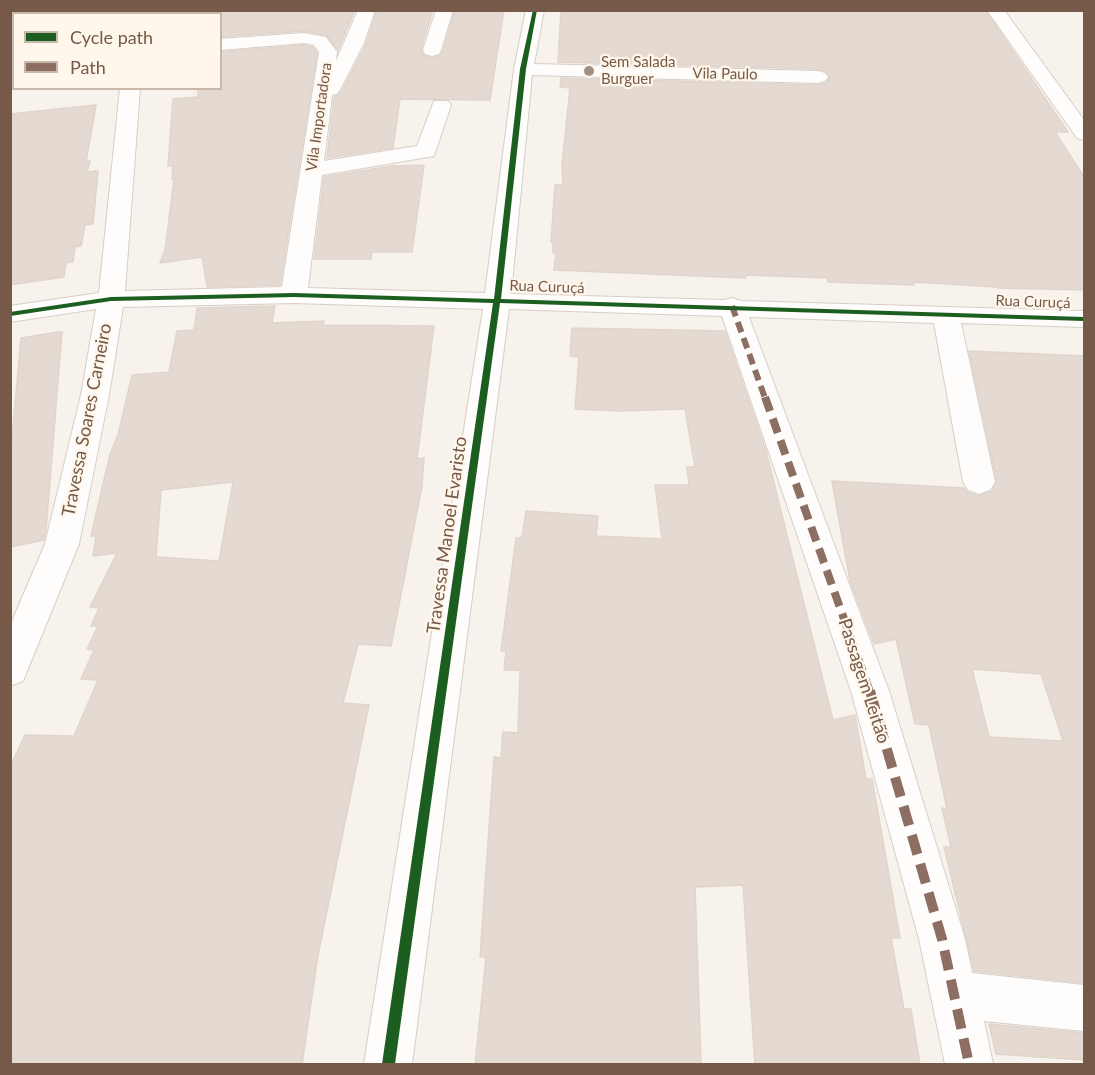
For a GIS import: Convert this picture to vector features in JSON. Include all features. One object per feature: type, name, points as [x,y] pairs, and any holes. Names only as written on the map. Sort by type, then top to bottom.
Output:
[{"type":"street","points":[[367,10],[355,43],[326,98],[312,159],[426,151],[441,105]]},
{"type":"street","points":[[432,50],[446,10]]},
{"type":"street","name":"Travessa Manoel Evaristo","points":[[388,1065],[497,300],[523,69],[535,10]]},
{"type":"street","points":[[994,10],[1084,134]]},
{"type":"street","name":"Vila Importadora","points":[[222,45],[304,38],[320,41],[328,52],[294,295]]},
{"type":"street","name":"Vila Paulo","points":[[523,69],[818,77]]},
{"type":"street","name":"Travessa Soares Carneiro","points":[[10,670],[62,544],[95,395],[111,299],[130,90]]},
{"type":"street","name":"Rua Curuçá","points":[[10,314],[111,299],[294,295],[732,306],[1084,319]]},
{"type":"street","name":"Passagem Leitão","points":[[732,306],[870,692],[942,939],[969,1065]]},
{"type":"street","points":[[946,314],[979,482]]},
{"type":"street","points":[[954,995],[1084,1008]]},
{"type":"building","points":[[220,10],[355,10],[338,50],[326,35],[304,31],[222,37],[222,12]]},
{"type":"building","points":[[377,10],[433,10],[421,49],[423,55],[431,58],[440,56],[443,51],[455,10],[504,10],[490,100],[400,99],[393,148],[327,158],[334,97],[342,91],[366,44]]},
{"type":"building","points":[[561,10],[985,10],[1068,132],[1055,132],[1084,177],[1084,290],[998,288],[913,282],[914,285],[828,282],[827,278],[746,275],[746,278],[554,270],[556,253],[553,253],[553,242],[551,242],[555,185],[563,185],[562,165],[570,88],[560,87],[561,78],[818,85],[826,83],[830,77],[826,71],[818,69],[558,62]]},
{"type":"building","points":[[304,45],[313,47],[317,53],[280,285],[207,287],[202,257],[160,263],[165,250],[174,179],[172,179],[173,166],[168,166],[173,99],[198,97],[198,90],[222,90],[222,52]]},
{"type":"building","points":[[96,105],[86,162],[90,161],[87,172],[98,171],[93,224],[85,225],[81,246],[75,247],[73,262],[66,263],[64,277],[10,285],[10,114]]},
{"type":"building","points":[[424,165],[412,252],[372,252],[371,259],[314,259],[324,177],[391,166]]},
{"type":"building","points":[[275,306],[272,323],[324,321],[323,325],[434,326],[417,459],[424,458],[422,486],[391,646],[358,644],[343,703],[369,705],[318,955],[302,1065],[10,1065],[10,767],[25,735],[74,736],[98,680],[81,679],[94,650],[87,649],[98,626],[91,626],[99,608],[90,607],[117,553],[93,556],[96,536],[91,536],[110,454],[118,435],[132,375],[169,372],[177,331],[194,330],[197,308]],"holes":[[[233,482],[219,561],[156,557],[161,490]]]},
{"type":"building","points":[[572,328],[725,331],[766,451],[833,720],[855,715],[866,779],[872,779],[900,938],[891,938],[904,1009],[911,1009],[920,1065],[755,1065],[743,885],[695,887],[701,1065],[475,1065],[486,957],[480,957],[494,757],[501,758],[503,732],[518,733],[520,670],[504,670],[506,651],[501,651],[516,538],[522,538],[526,511],[598,516],[596,536],[662,539],[655,485],[689,485],[687,467],[695,467],[685,409],[619,411],[575,409],[579,357],[570,356]]},
{"type":"building","points":[[62,332],[44,540],[10,547],[10,460],[21,338]]},
{"type":"building","points":[[969,351],[1084,356],[1084,983],[974,971],[944,847],[951,847],[942,808],[947,809],[929,725],[915,724],[896,639],[874,644],[850,581],[832,481],[964,488],[967,492],[978,496],[992,491],[997,482]],"holes":[[[972,669],[1041,674],[1063,741],[989,737]]]},
{"type":"building","points":[[989,1024],[1084,1033],[1084,1060],[996,1054]]},
{"type":"marked path","points":[[732,306],[870,691],[942,939],[969,1064]]},
{"type":"cycle path","points":[[388,1064],[497,300],[523,69],[535,10]]},
{"type":"cycle path","points":[[10,314],[111,299],[294,295],[1084,319]]},
{"type":"place","name":"Sem Salada Burguer","points":[[589,71]]}]
